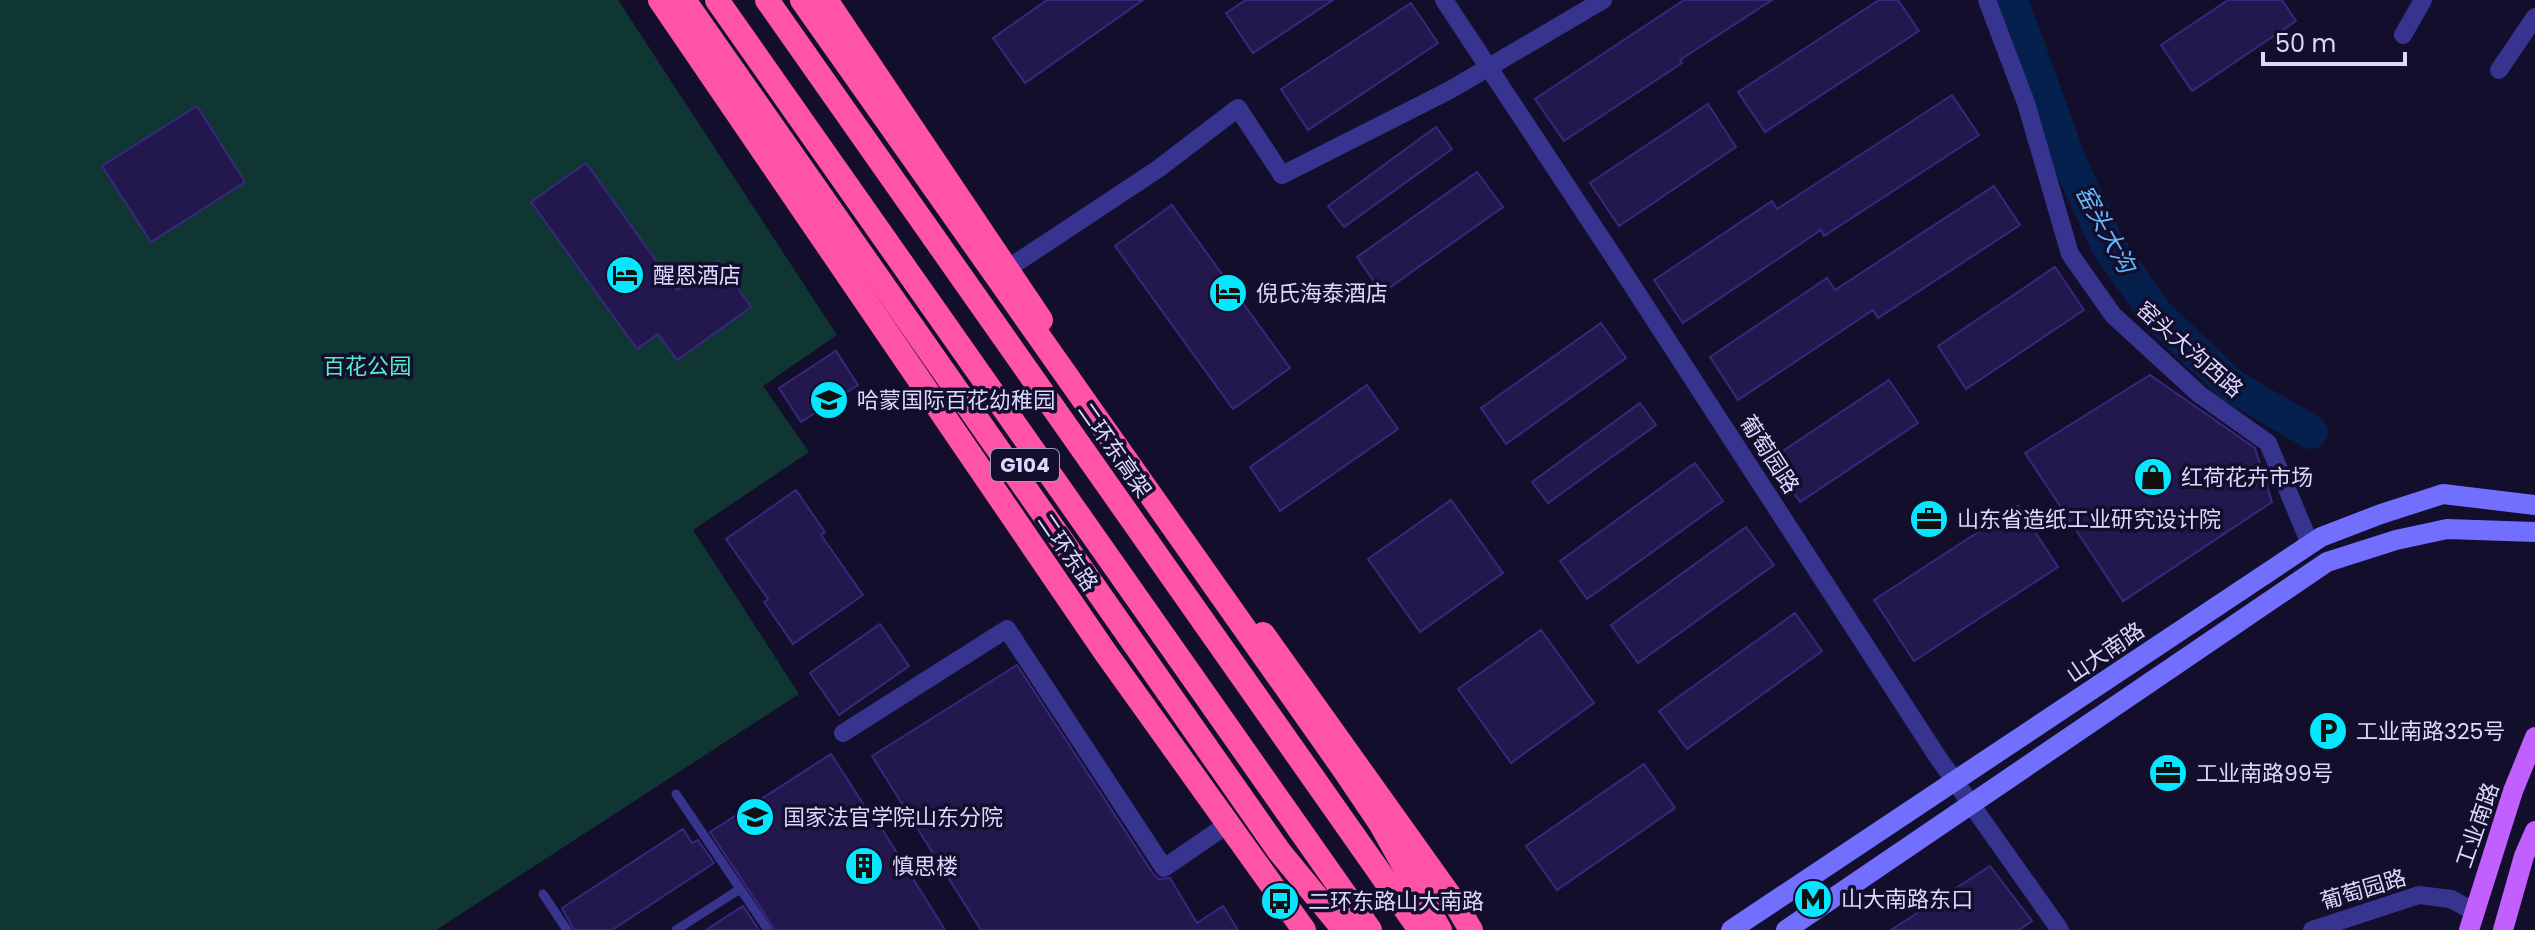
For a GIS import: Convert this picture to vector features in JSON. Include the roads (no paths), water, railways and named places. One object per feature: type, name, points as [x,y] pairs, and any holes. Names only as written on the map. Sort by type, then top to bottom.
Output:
[{"type":"highway","name":"二环东路","points":[[660,0],[1096,639],[1304,930]]},
{"type":"highway","points":[[684,0],[1279,851],[1342,930]]},
{"type":"highway","name":"二环东路","points":[[699,0],[1351,930]]},
{"type":"highway","points":[[717,0],[1370,930]]},
{"type":"highway","name":"二环东高架","points":[[767,0],[1420,930]]},
{"type":"highway","name":"G104","points":[[781,0],[1430,930]]},
{"type":"highway","points":[[802,0],[1345,771],[1380,823],[1440,930]]},
{"type":"highway","points":[[826,0],[1079,377],[1455,903],[1471,930]]},
{"type":"highway","points":[[1278,655],[1288,727]]},
{"type":"highway","points":[[1382,862],[1455,903]]},
{"type":"highway","name":"二环东路","points":[[1333,903],[1342,930]]},
{"type":"main road","name":"山大南路","points":[[1731,930],[2321,537],[2443,494],[2535,505]]},
{"type":"main road","points":[[1786,930],[2327,562],[2396,540],[2447,529],[2535,532]]},
{"type":"main road","name":"工业南路","points":[[2471,920],[2513,791],[2535,737]]},
{"type":"main road","points":[[2503,930],[2524,856],[2535,831]]},
{"type":"street","name":"葡萄园路","points":[[1444,0],[1970,806],[2060,930]]},
{"type":"street","points":[[1007,269],[1158,169],[1238,108],[1282,175],[1450,90],[1603,0]]},
{"type":"street","name":"窑头大沟西路","points":[[1987,0],[2026,103],[2070,254],[2113,315],[2199,394],[2268,443],[2310,544]]},
{"type":"street","points":[[2403,35],[2423,0]]},
{"type":"street","points":[[2499,70],[2535,17]]},
{"type":"street","points":[[843,733],[1007,629],[1164,868],[1228,824]]},
{"type":"street","name":"葡萄园路","points":[[2312,930],[2419,895],[2451,899],[2471,920]]},
{"type":"lane","points":[[676,794],[768,930]]},
{"type":"lane","points":[[676,930],[740,889]]},
{"type":"lane","points":[[543,894],[567,930]]},
{"type":"waterway","name":"窑头大沟","points":[[2011,0],[2070,163],[2107,244],[2157,315],[2232,386],[2311,432]]},
{"type":"place","name":"醒恩酒店","points":[[625,275]]},
{"type":"place","name":"倪氏海泰酒店","points":[[1228,293]]},
{"type":"place","name":"哈蒙国际百花幼稚园","points":[[829,400]]},
{"type":"place","name":"红荷花卉市场","points":[[2153,477]]},
{"type":"place","name":"山东省造纸工业研究设计院","points":[[1929,519]]},
{"type":"place","name":"工业南路325号","points":[[2328,731]]},
{"type":"place","name":"工业南路99号","points":[[2168,773]]},
{"type":"place","name":"国家法官学院山东分院","points":[[755,817]]},
{"type":"place","name":"慎思楼","points":[[864,866]]},
{"type":"place","name":"山大南路东口","points":[[1813,899]]},
{"type":"place","name":"二环东路山大南路","points":[[1280,901]]},
{"type":"park label","name":"百花公园","points":[[367,366]]}]
